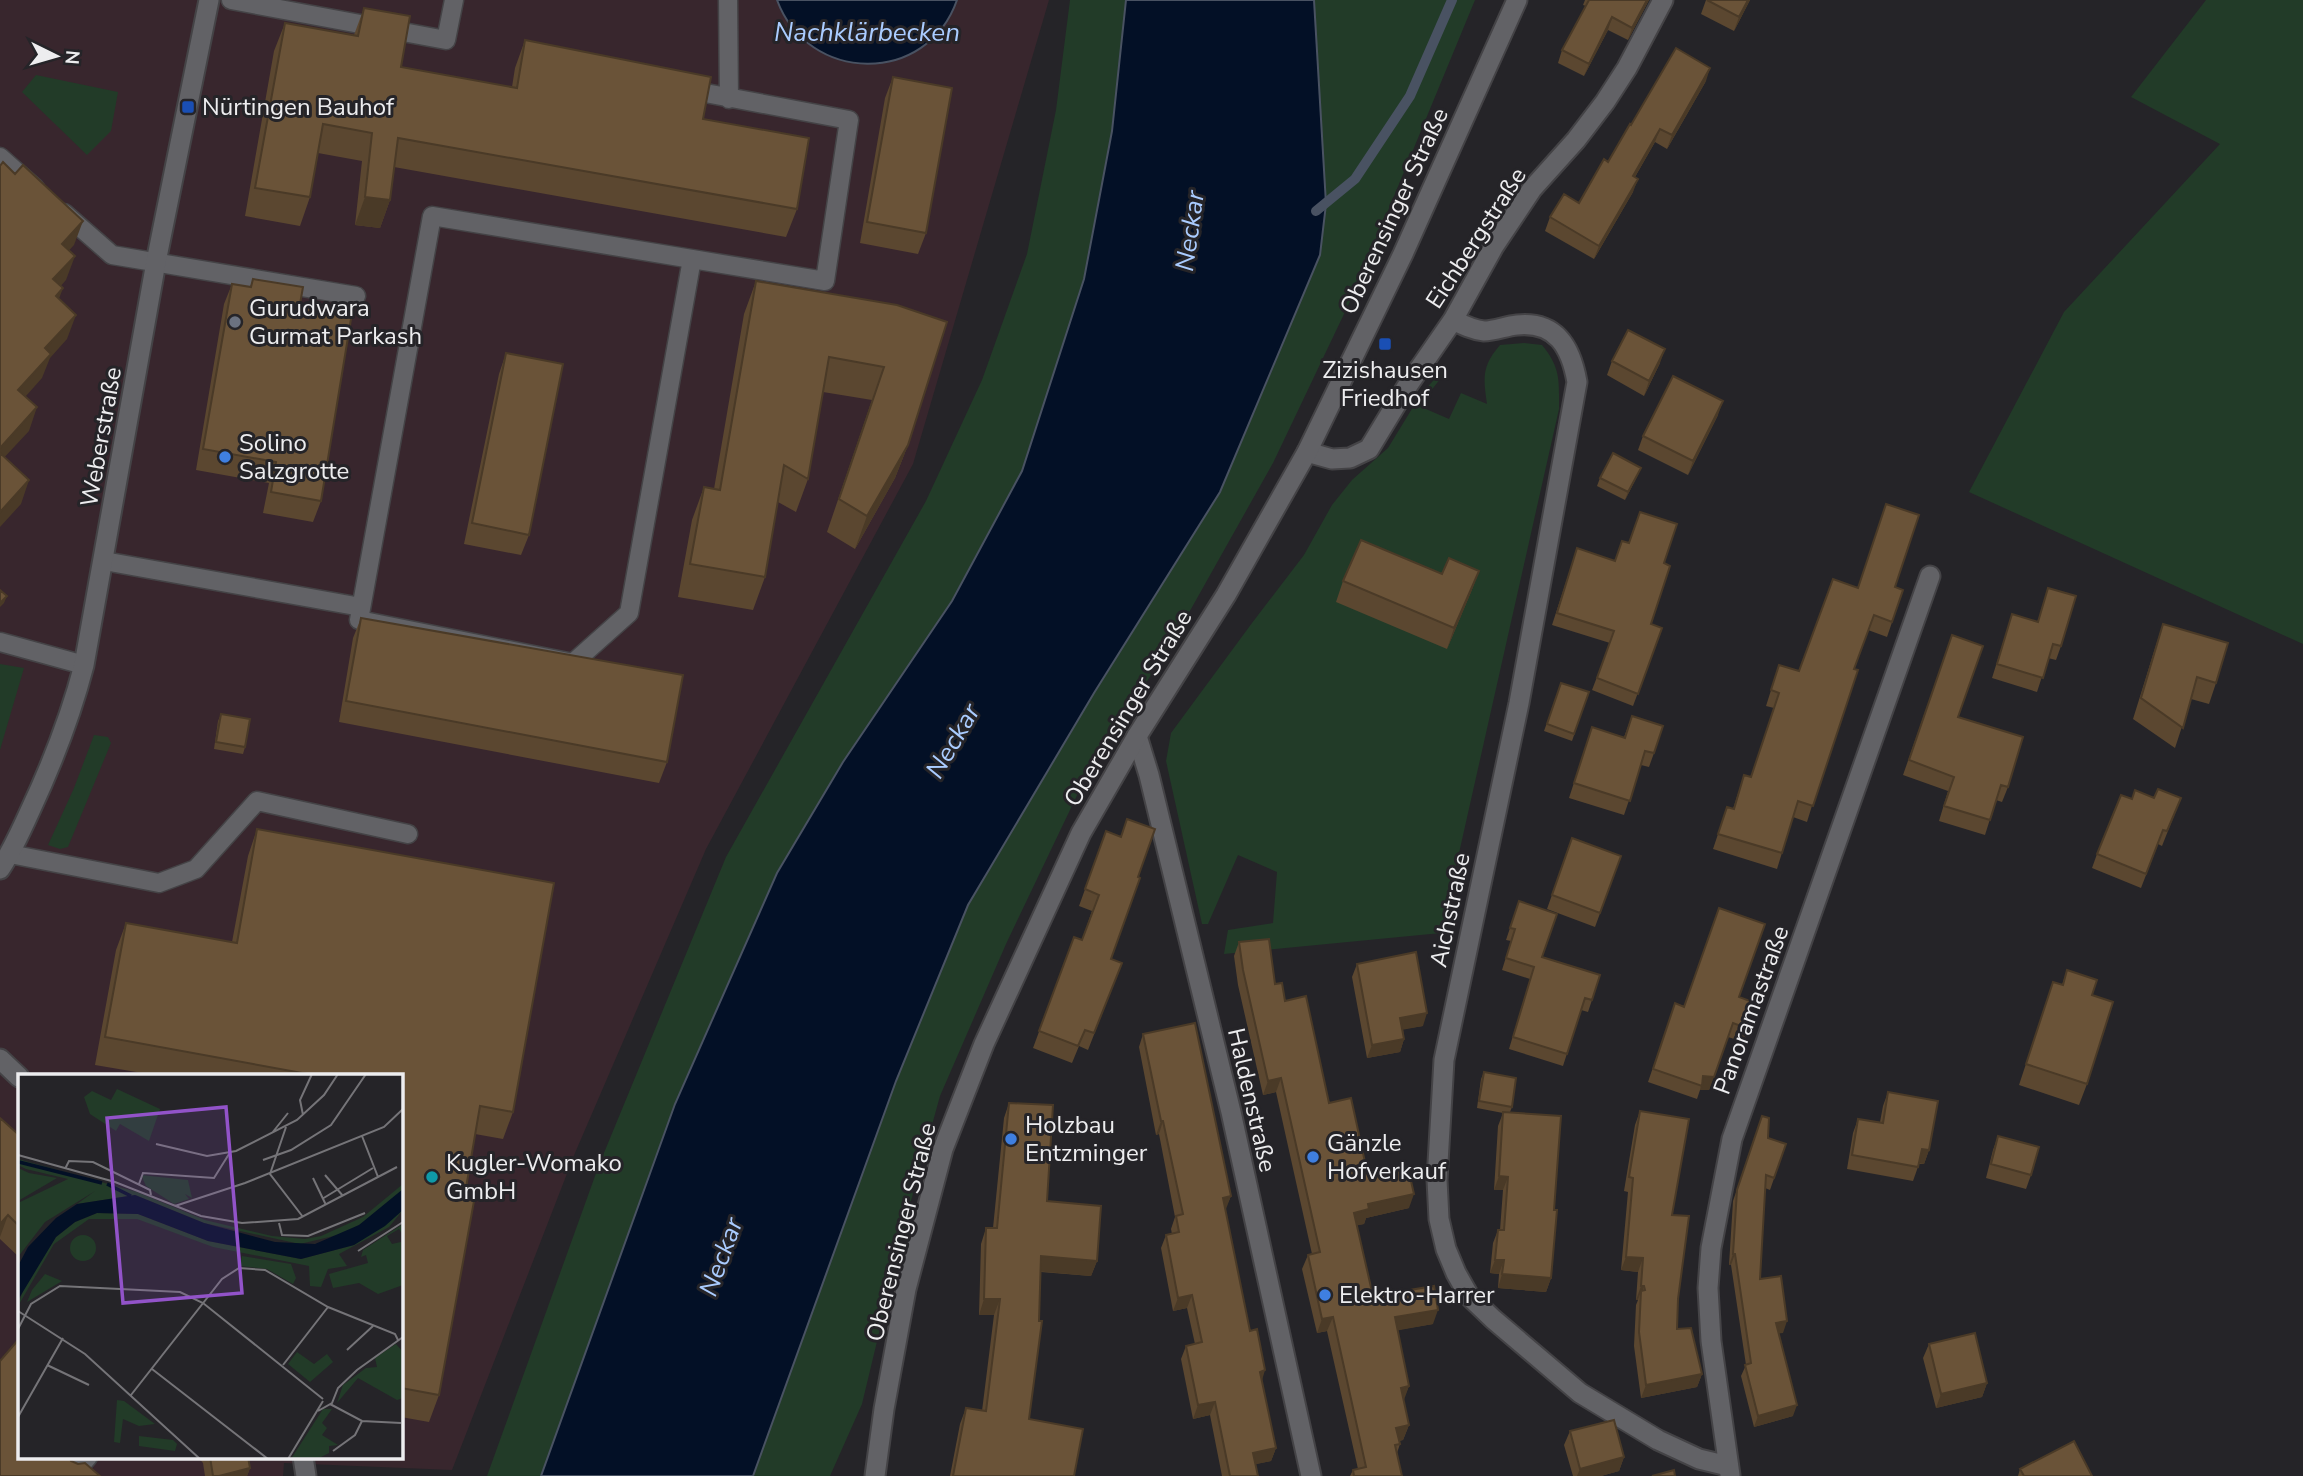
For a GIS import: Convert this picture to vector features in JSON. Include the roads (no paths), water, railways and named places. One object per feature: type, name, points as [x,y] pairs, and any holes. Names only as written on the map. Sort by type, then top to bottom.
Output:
[{"type":"street","name":"Weberstraße","points":[[5,862],[41,788],[74,706],[84,665],[156,262],[209,0]]},
{"type":"street","name":"Oberensinger Straße","points":[[875,1476],[906,1289],[943,1149],[984,1044],[1076,845],[1137,736],[1226,595],[1307,452],[1403,254],[1517,0]]},
{"type":"street","name":"Eichbergstraße","points":[[1307,452],[1332,460],[1350,458],[1369,449],[1406,388],[1453,320],[1494,246],[1532,189],[1576,140],[1605,102],[1663,0]]},
{"type":"street","name":"Aichstraße","points":[[1453,320],[1472,329],[1486,331],[1518,325],[1548,329],[1566,344],[1573,360],[1577,382],[1519,703],[1444,1060],[1437,1180],[1439,1219],[1456,1273],[1469,1296],[1493,1319],[1580,1393],[1658,1440],[1729,1471]]},
{"type":"street","name":"Panoramastraße","points":[[1729,1471],[1711,1342],[1709,1288],[1711,1248],[1723,1177],[1732,1139],[1930,576]]},
{"type":"street","name":"Haldenstraße","points":[[1137,736],[1149,775],[1227,1099],[1311,1476]]},
{"type":"street","points":[[0,1059],[18,1076]]},
{"type":"street","points":[[303,1458],[306,1476]]},
{"type":"lane","points":[[231,0],[446,40],[454,0]]},
{"type":"lane","points":[[728,0],[729,99]]},
{"type":"lane","points":[[664,85],[849,120],[825,281],[692,259],[432,216],[359,620],[573,663],[629,613],[692,259]]},
{"type":"lane","points":[[0,157],[111,255],[356,296]]},
{"type":"lane","points":[[104,561],[361,607]]},
{"type":"lane","points":[[0,642],[84,665]]},
{"type":"lane","points":[[5,862],[159,883],[196,869],[257,801],[408,834]]},
{"type":"lane","points":[[71,1476],[87,1458]]},
{"type":"water","name":"Nachklärbecken","points":[[777,0],[957,0],[942,28],[921,48],[895,60],[867,64],[840,60],[814,48],[792,28]]},
{"type":"water","name":"Neckar","points":[[1126,0],[1314,0],[1326,204],[1320,255],[1220,492],[1094,693],[968,905],[896,1081],[753,1476],[541,1476],[675,1104],[777,873],[843,762],[952,601],[1022,471],[1084,279],[1112,131]]},
{"type":"waterway","points":[[1316,211],[1355,179],[1410,96],[1452,0]]},
{"type":"place","name":"Nürtingen Bauhof","points":[[188,107]]},
{"type":"place","name":"Gurudwara Gurmat Parkash","points":[[235,322]]},
{"type":"place","name":"Zizishausen Friedhof","points":[[1385,344]]},
{"type":"place","name":"Solino Salzgrotte","points":[[225,457]]},
{"type":"place","name":"Holzbau Entzminger","points":[[1011,1139]]},
{"type":"place","name":"Gänzle Hofverkauf","points":[[1313,1157]]},
{"type":"place","name":"Kugler-Womako GmbH","points":[[432,1177]]},
{"type":"place","name":"Elektro-Harrer","points":[[1325,1295]]}]
